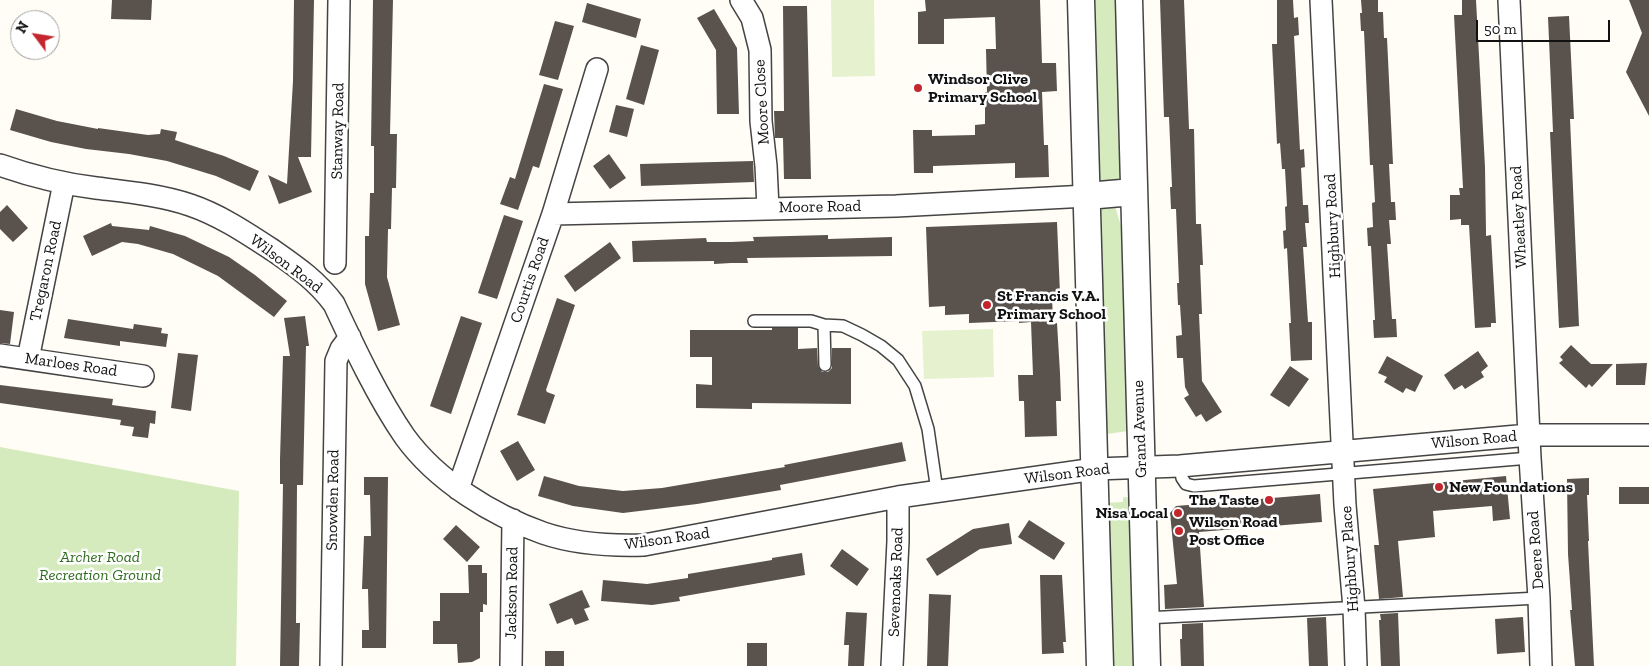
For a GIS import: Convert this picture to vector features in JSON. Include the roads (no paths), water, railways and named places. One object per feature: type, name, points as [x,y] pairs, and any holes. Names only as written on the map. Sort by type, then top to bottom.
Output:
[{"type":"street","name":"Stanway Road","points":[[335,263],[338,173],[339,0]]},
{"type":"street","name":"Moore Close","points":[[741,0],[752,18],[760,50],[761,121],[768,208]]},
{"type":"street","points":[[1081,0],[1100,666]]},
{"type":"street","name":"Grand Avenue","points":[[1128,0],[1146,666]]},
{"type":"street","name":"Highbury Road","points":[[1322,0],[1343,452]]},
{"type":"street","name":"Wheatley Road","points":[[1509,0],[1529,434]]},
{"type":"street","name":"Courtis Road","points":[[458,489],[553,214],[597,69]]},
{"type":"street","name":"Wilson Road","points":[[0,165],[64,183],[140,192],[191,205],[253,237],[322,287],[334,304],[391,414],[406,438],[428,462],[458,489],[479,503],[544,533],[586,542],[617,546],[644,545],[898,497],[1095,469],[1180,466],[1529,434],[1649,435]]},
{"type":"street","name":"Tregaron Road","points":[[28,359],[64,183]]},
{"type":"street","points":[[1087,196],[1133,192]]},
{"type":"street","name":"Moore Road","points":[[553,214],[896,206],[1087,196]]},
{"type":"street","name":"Snowden Road","points":[[331,666],[336,360],[350,337]]},
{"type":"street","name":"Marloes Road","points":[[0,355],[143,376]]},
{"type":"street","name":"Deere Road","points":[[1529,434],[1540,598],[1541,666]]},
{"type":"street","name":"Highbury Place","points":[[1343,452],[1354,608],[1356,666]]},
{"type":"street","name":"Sevenoaks Road","points":[[892,666],[898,541],[898,497]]},
{"type":"street","name":"Jackson Road","points":[[511,666],[513,520]]},
{"type":"lane","points":[[754,321],[811,321],[824,325],[843,326],[881,346],[898,360],[915,386],[928,429],[937,491]]},
{"type":"lane","points":[[824,325],[825,365]]},
{"type":"lane","name":"Wilson Road","points":[[1180,466],[1182,478],[1186,484],[1194,486],[1530,458]]},
{"type":"lane","points":[[1145,618],[1540,598]]},
{"type":"place","name":"Windsor Clive Primary School","points":[[918,88]]},
{"type":"place","name":"St Francis V.A. Primary School","points":[[987,305]]},
{"type":"place","name":"New Foundations","points":[[1439,487]]},
{"type":"place","name":"The Taste","points":[[1269,500]]},
{"type":"place","name":"Nisa Local","points":[[1178,513]]},
{"type":"place","name":"Wilson Road Post Office","points":[[1179,531]]},
{"type":"park label","name":"Archer Road Recreation Ground","points":[[100,566]]}]
